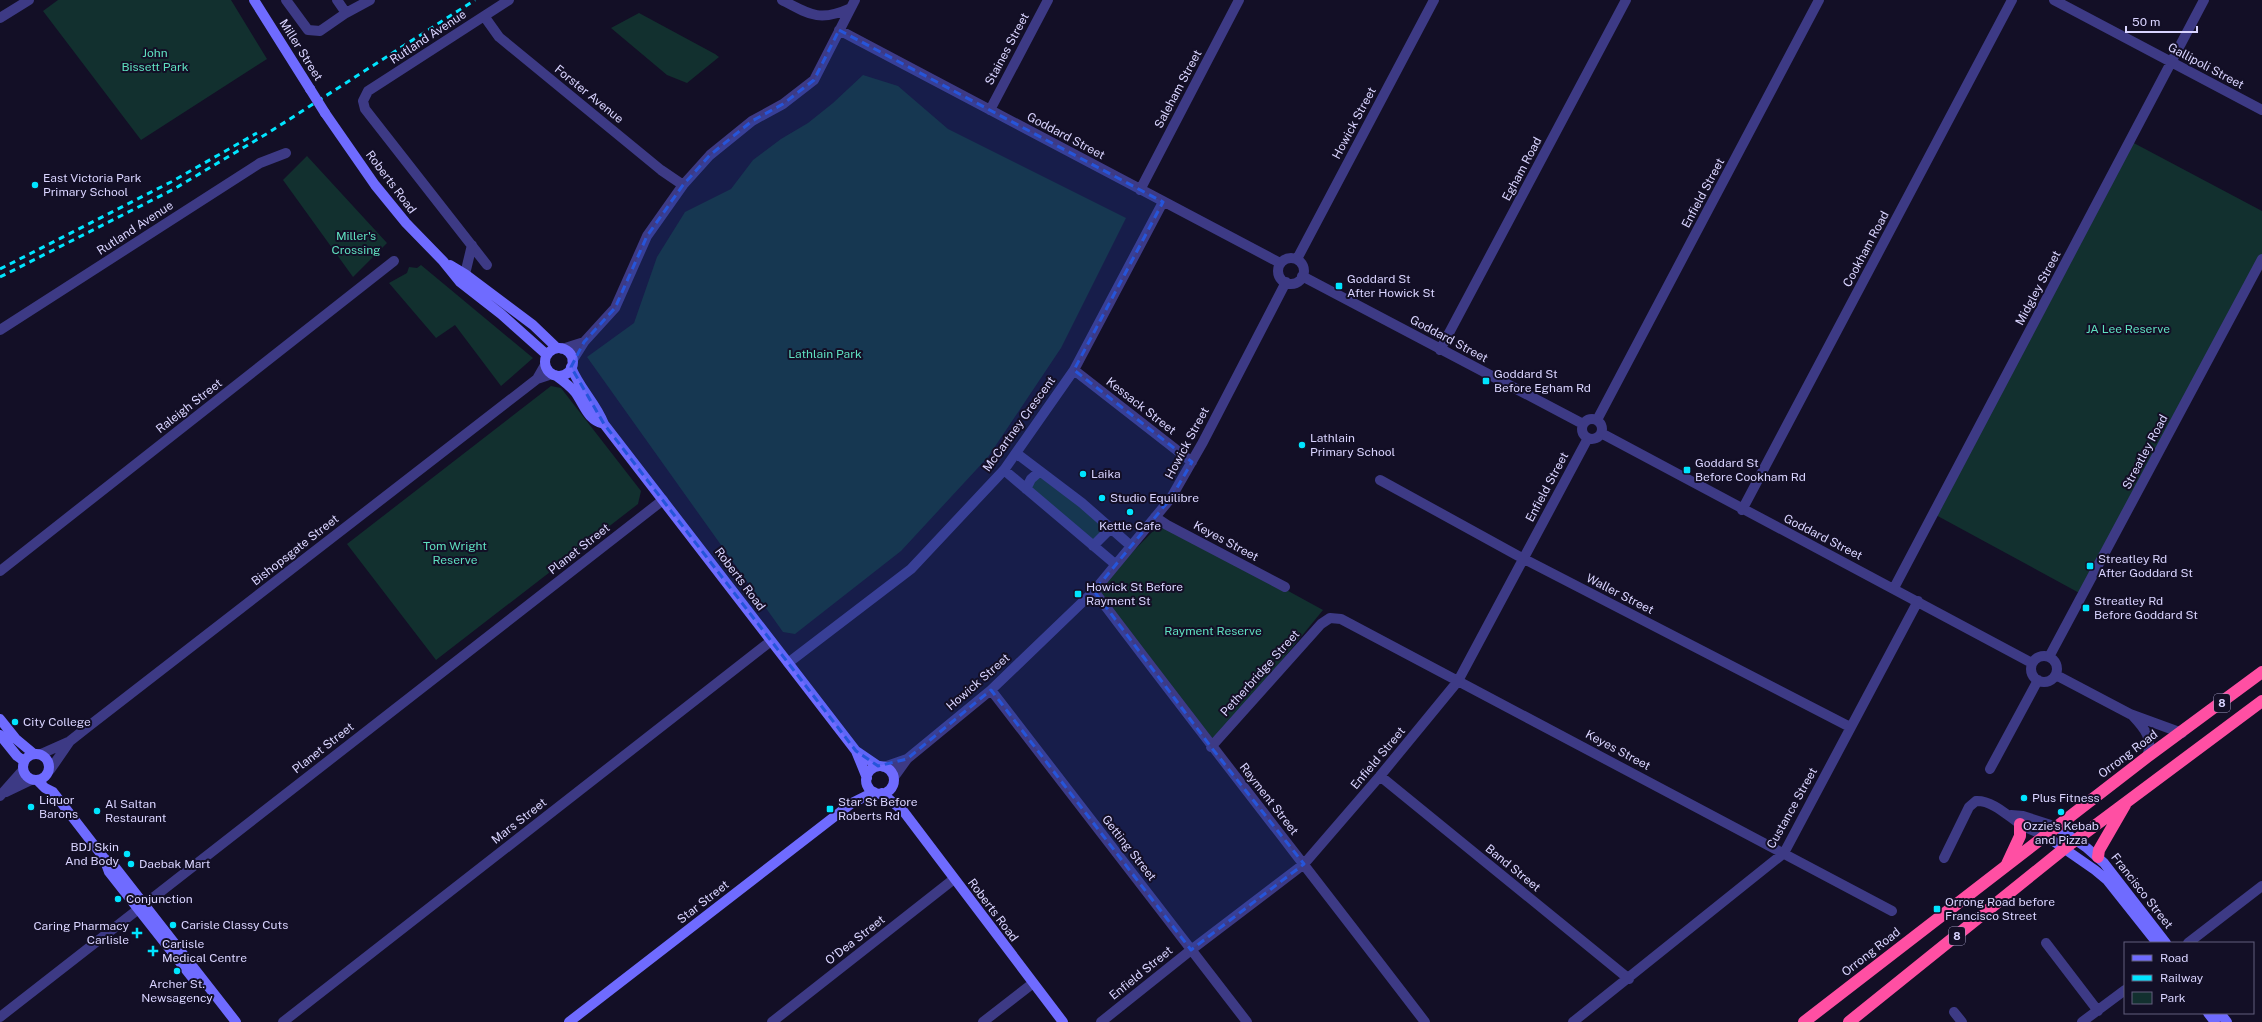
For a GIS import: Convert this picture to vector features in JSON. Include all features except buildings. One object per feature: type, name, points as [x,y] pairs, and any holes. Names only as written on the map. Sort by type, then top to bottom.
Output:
[{"type":"highway","name":"Orrong Road","points":[[1804,1022],[2057,828],[2147,756],[2182,733],[2262,672]]},
{"type":"highway","name":"8","points":[[1849,1022],[2065,848],[2262,701]]},
{"type":"highway","points":[[2098,857],[2099,850],[2128,801]]},
{"type":"highway","points":[[2006,866],[2020,836],[2020,824]]},
{"type":"main road","name":"Miller Street","points":[[254,0],[326,114]]},
{"type":"main road","name":"Roberts Road","points":[[326,114],[384,196],[406,223],[443,261],[460,282],[501,314],[547,355]]},
{"type":"main road","name":"Roberts Road","points":[[443,261],[465,274],[533,325],[560,348]]},
{"type":"main road","points":[[560,348],[570,355],[571,364],[564,375],[553,374],[545,365],[547,355],[560,348]]},
{"type":"main road","name":"Roberts Road","points":[[571,364],[578,384],[601,416],[604,424],[856,751],[867,780]]},
{"type":"main road","name":"Roberts Road","points":[[553,374],[572,388],[588,414],[596,422],[604,424]]},
{"type":"main road","points":[[0,719],[16,739],[46,758],[53,792]]},
{"type":"main road","points":[[0,735],[35,780],[53,792],[104,858],[109,872],[142,907],[236,1022]]},
{"type":"main road","name":"Roberts Road","points":[[856,751],[881,766]]},
{"type":"main road","points":[[23,766],[38,754]]},
{"type":"main road","points":[[881,766],[890,770],[893,781],[887,792],[878,793],[867,780],[871,770],[881,766]]},
{"type":"main road","points":[[35,780],[49,772]]},
{"type":"main road","name":"Star Street","points":[[852,803],[867,780]]},
{"type":"main road","name":"Roberts Road","points":[[893,781],[904,812]]},
{"type":"main road","name":"Roberts Road","points":[[878,793],[904,812],[1032,984],[1063,1022]]},
{"type":"main road","name":"Star Street","points":[[569,1022],[852,803],[878,793]]},
{"type":"main road","name":"Francisco Street","points":[[2057,828],[2077,840],[2098,857],[2120,882],[2165,942]]},
{"type":"main road","name":"Francisco Street","points":[[2046,836],[2065,848],[2107,880],[2156,942]]},
{"type":"main road","points":[[142,907],[227,1022]]},
{"type":"main road","points":[[2209,1014],[2215,1022]]},
{"type":"main road","points":[[2221,1014],[2227,1022]]},
{"type":"street","points":[[0,18],[29,0]]},
{"type":"street","name":"Miller Street","points":[[286,0],[308,30],[320,31],[346,13]]},
{"type":"street","points":[[337,0],[346,13],[370,0]]},
{"type":"street","name":"Rutland Avenue","points":[[364,97],[368,91],[509,0]]},
{"type":"street","points":[[782,0],[811,15],[834,16],[853,4]]},
{"type":"street","name":"Staines Street","points":[[990,110],[1048,0]]},
{"type":"street","name":"Saleham Street","points":[[1140,190],[1239,0]]},
{"type":"street","name":"Howick Street","points":[[1297,259],[1434,0]]},
{"type":"street","name":"Egham Road","points":[[1440,350],[1626,0]]},
{"type":"street","name":"Enfield Street","points":[[1597,420],[1819,0]]},
{"type":"street","name":"Cookham Road","points":[[1742,510],[2012,0]]},
{"type":"street","name":"Gallipoli Street","points":[[2054,0],[2262,110]]},
{"type":"street","name":"Midgley Street","points":[[1894,588],[2204,0]]},
{"type":"street","points":[[571,364],[584,342],[615,308],[647,236],[683,185],[710,155],[752,121],[788,101],[814,80],[853,4]]},
{"type":"street","name":"Forster Avenue","points":[[484,16],[499,37],[661,170],[683,185]]},
{"type":"street","name":"Goddard Street","points":[[839,30],[1280,263]]},
{"type":"street","name":"Roberts Road","points":[[364,97],[365,108],[487,265]]},
{"type":"street","name":"Rutland Avenue","points":[[0,330],[260,163],[286,154]]},
{"type":"street","name":"McCartney Crescent","points":[[788,664],[911,569],[1004,470],[1074,370],[1163,202]]},
{"type":"street","points":[[465,274],[472,245]]},
{"type":"street","points":[[1286,258],[1297,259],[1302,265],[1302,276],[1297,282],[1286,282],[1278,274],[1280,263],[1286,258]]},
{"type":"street","name":"Streatley Road","points":[[2049,657],[2262,259]]},
{"type":"street","name":"Raleigh Street","points":[[0,571],[394,261]]},
{"type":"street","name":"Goddard Street","points":[[1302,276],[1583,424]]},
{"type":"street","name":"Howick Street","points":[[893,781],[907,759],[991,690],[1094,591],[1155,517],[1178,487],[1192,462],[1286,282]]},
{"type":"street","points":[[560,348],[584,342]]},
{"type":"street","name":"Bishopsgate Street","points":[[537,380],[545,365]]},
{"type":"street","name":"Kessack Street","points":[[1074,370],[1192,462]]},
{"type":"street","name":"Bishopsgate Street","points":[[38,754],[70,741],[537,380],[553,374]]},
{"type":"street","points":[[1591,418],[1597,420],[1601,424],[1601,433],[1597,438],[1588,438],[1582,431],[1583,424],[1591,418]]},
{"type":"street","name":"Goddard Street","points":[[1601,433],[1742,510],[1894,588],[2032,663]]},
{"type":"street","name":"Enfield Street","points":[[1101,1022],[1304,864],[1380,776],[1458,681],[1588,438]]},
{"type":"street","points":[[1016,453],[1039,472],[1082,503],[1131,546]]},
{"type":"street","points":[[1004,470],[1115,564]]},
{"type":"street","points":[[1026,489],[1031,479],[1039,472]]},
{"type":"street","name":"Waller Street","points":[[1380,480],[1524,559],[1850,727]]},
{"type":"street","name":"Planet Street","points":[[0,1017],[412,694],[663,500]]},
{"type":"street","name":"Keyes Street","points":[[1155,517],[1167,525],[1285,587]]},
{"type":"street","points":[[1093,546],[1110,529]]},
{"type":"street","name":"Rayment Street","points":[[1094,591],[1211,747],[1304,864],[1425,1022]]},
{"type":"street","name":"Custance Street","points":[[1573,1022],[1629,979],[1784,853],[1918,601]]},
{"type":"street","name":"Keyes Street","points":[[1330,618],[1341,619],[1892,911]]},
{"type":"street","name":"Petherbridge Street","points":[[1211,747],[1321,624],[1330,618]]},
{"type":"street","name":"Mars Street","points":[[283,1022],[771,641]]},
{"type":"street","points":[[2038,657],[2049,657],[2056,663],[2056,675],[2049,681],[2038,680],[2032,674],[2032,663],[2038,657]]},
{"type":"street","points":[[2056,675],[2130,714],[2182,733]]},
{"type":"street","points":[[1990,769],[2038,680]]},
{"type":"street","name":"Getting Street","points":[[991,690],[1247,1022]]},
{"type":"street","points":[[2130,714],[2150,739],[2147,756]]},
{"type":"street","name":"Bishopsgate Street","points":[[49,772],[70,741]]},
{"type":"street","name":"Howick Street","points":[[881,766],[907,759]]},
{"type":"street","points":[[2,794],[23,766]]},
{"type":"street","name":"Band Street","points":[[1380,776],[1629,979]]},
{"type":"street","points":[[2,794],[35,780]]},
{"type":"street","points":[[1944,858],[1972,804],[1976,801],[1984,802],[2011,815],[2020,824],[2046,836]]},
{"type":"street","points":[[2011,815],[2023,816],[2057,828]]},
{"type":"street","name":"O'Dea Street","points":[[772,1022],[954,879]]},
{"type":"street","points":[[2189,942],[2262,886]]},
{"type":"street","points":[[2046,943],[2098,1010]]},
{"type":"street","points":[[982,1022],[1032,984]]},
{"type":"street","points":[[2082,1022],[2124,991]]},
{"type":"street","points":[[1954,1012],[1962,1022]]},
{"type":"highlighted area","points":[[839,30],[1163,202],[1074,370],[1192,462],[1171,498],[1094,591],[1211,747],[1304,864],[1191,950],[991,690],[907,759],[878,766],[856,751],[604,424],[571,367],[584,342],[615,308],[647,236],[683,185],[710,155],[752,121],[783,104],[814,80]]},
{"type":"green space","name":"John Bissett Park","points":[[58,0],[231,0],[267,59],[141,140],[43,11]]},
{"type":"green space","points":[[639,13],[719,57],[687,83],[667,75],[611,28]]},
{"type":"green space","name":"Lathlain Park","points":[[863,75],[898,86],[948,129],[1126,218],[1061,348],[988,457],[901,551],[795,634],[783,632],[587,357],[634,323],[657,257],[685,212],[731,189],[753,160],[781,139],[808,123],[833,103]]},
{"type":"green space","name":"JA Lee Reserve","points":[[2130,141],[2262,211],[2262,259],[2083,595],[1934,514]]},
{"type":"green space","name":"Miller's Crossing","points":[[307,156],[387,243],[353,277],[283,180]]},
{"type":"green space","points":[[421,265],[533,358],[501,386],[455,325],[436,338],[389,283],[407,273],[409,267],[417,268]]},
{"type":"green space","name":"Tom Wright Reserve","points":[[551,386],[561,388],[641,491],[638,504],[436,660],[347,544]]},
{"type":"green space","points":[[1039,472],[1110,529],[1093,546],[1026,489]]},
{"type":"green space","name":"Rayment Reserve","points":[[1162,522],[1323,610],[1211,747],[1094,591]]},
{"type":"railway","points":[[0,277],[174,189],[268,133],[475,0]]},
{"type":"railway","points":[[0,269],[171,182],[257,133]]},
{"type":"place","name":"East Victoria Park Primary School","points":[[35,185]]},
{"type":"place","name":"Goddard St After Howick St","points":[[1339,286]]},
{"type":"place","name":"Goddard St Before Egham Rd","points":[[1486,381]]},
{"type":"place","name":"Lathlain Primary School","points":[[1302,445]]},
{"type":"place","name":"Goddard St Before Cookham Rd","points":[[1687,470]]},
{"type":"place","name":"Laika","points":[[1083,474]]},
{"type":"place","name":"Studio Equilibre","points":[[1102,498]]},
{"type":"place","name":"Kettle Cafe","points":[[1130,512]]},
{"type":"place","name":"Streatley Rd After Goddard St","points":[[2090,566]]},
{"type":"place","name":"Howick St Before Rayment St","points":[[1078,594]]},
{"type":"place","name":"Streatley Rd Before Goddard St","points":[[2086,608]]},
{"type":"place","name":"City College","points":[[15,722]]},
{"type":"place","name":"Plus Fitness","points":[[2024,798]]},
{"type":"place","name":"Liquor Barons","points":[[31,807]]},
{"type":"place","name":"Star St Before Roberts Rd","points":[[830,809]]},
{"type":"place","name":"Al Saltan Restaurant","points":[[97,811]]},
{"type":"place","name":"Ozzie's Kebab and Pizza","points":[[2061,812]]},
{"type":"place","name":"BDJ Skin And Body","points":[[127,854]]},
{"type":"place","name":"Daebak Mart","points":[[131,864]]},
{"type":"place","name":"Conjunction","points":[[118,899]]},
{"type":"place","name":"Orrong Road before Francisco Street","points":[[1937,909]]},
{"type":"place","name":"Carisle Classy Cuts","points":[[173,925]]},
{"type":"place","name":"Caring Pharmacy Carlisle","points":[[137,933]]},
{"type":"place","name":"Carlisle Medical Centre","points":[[153,951]]},
{"type":"place","name":"Archer St. Newsagency","points":[[177,971]]}]
